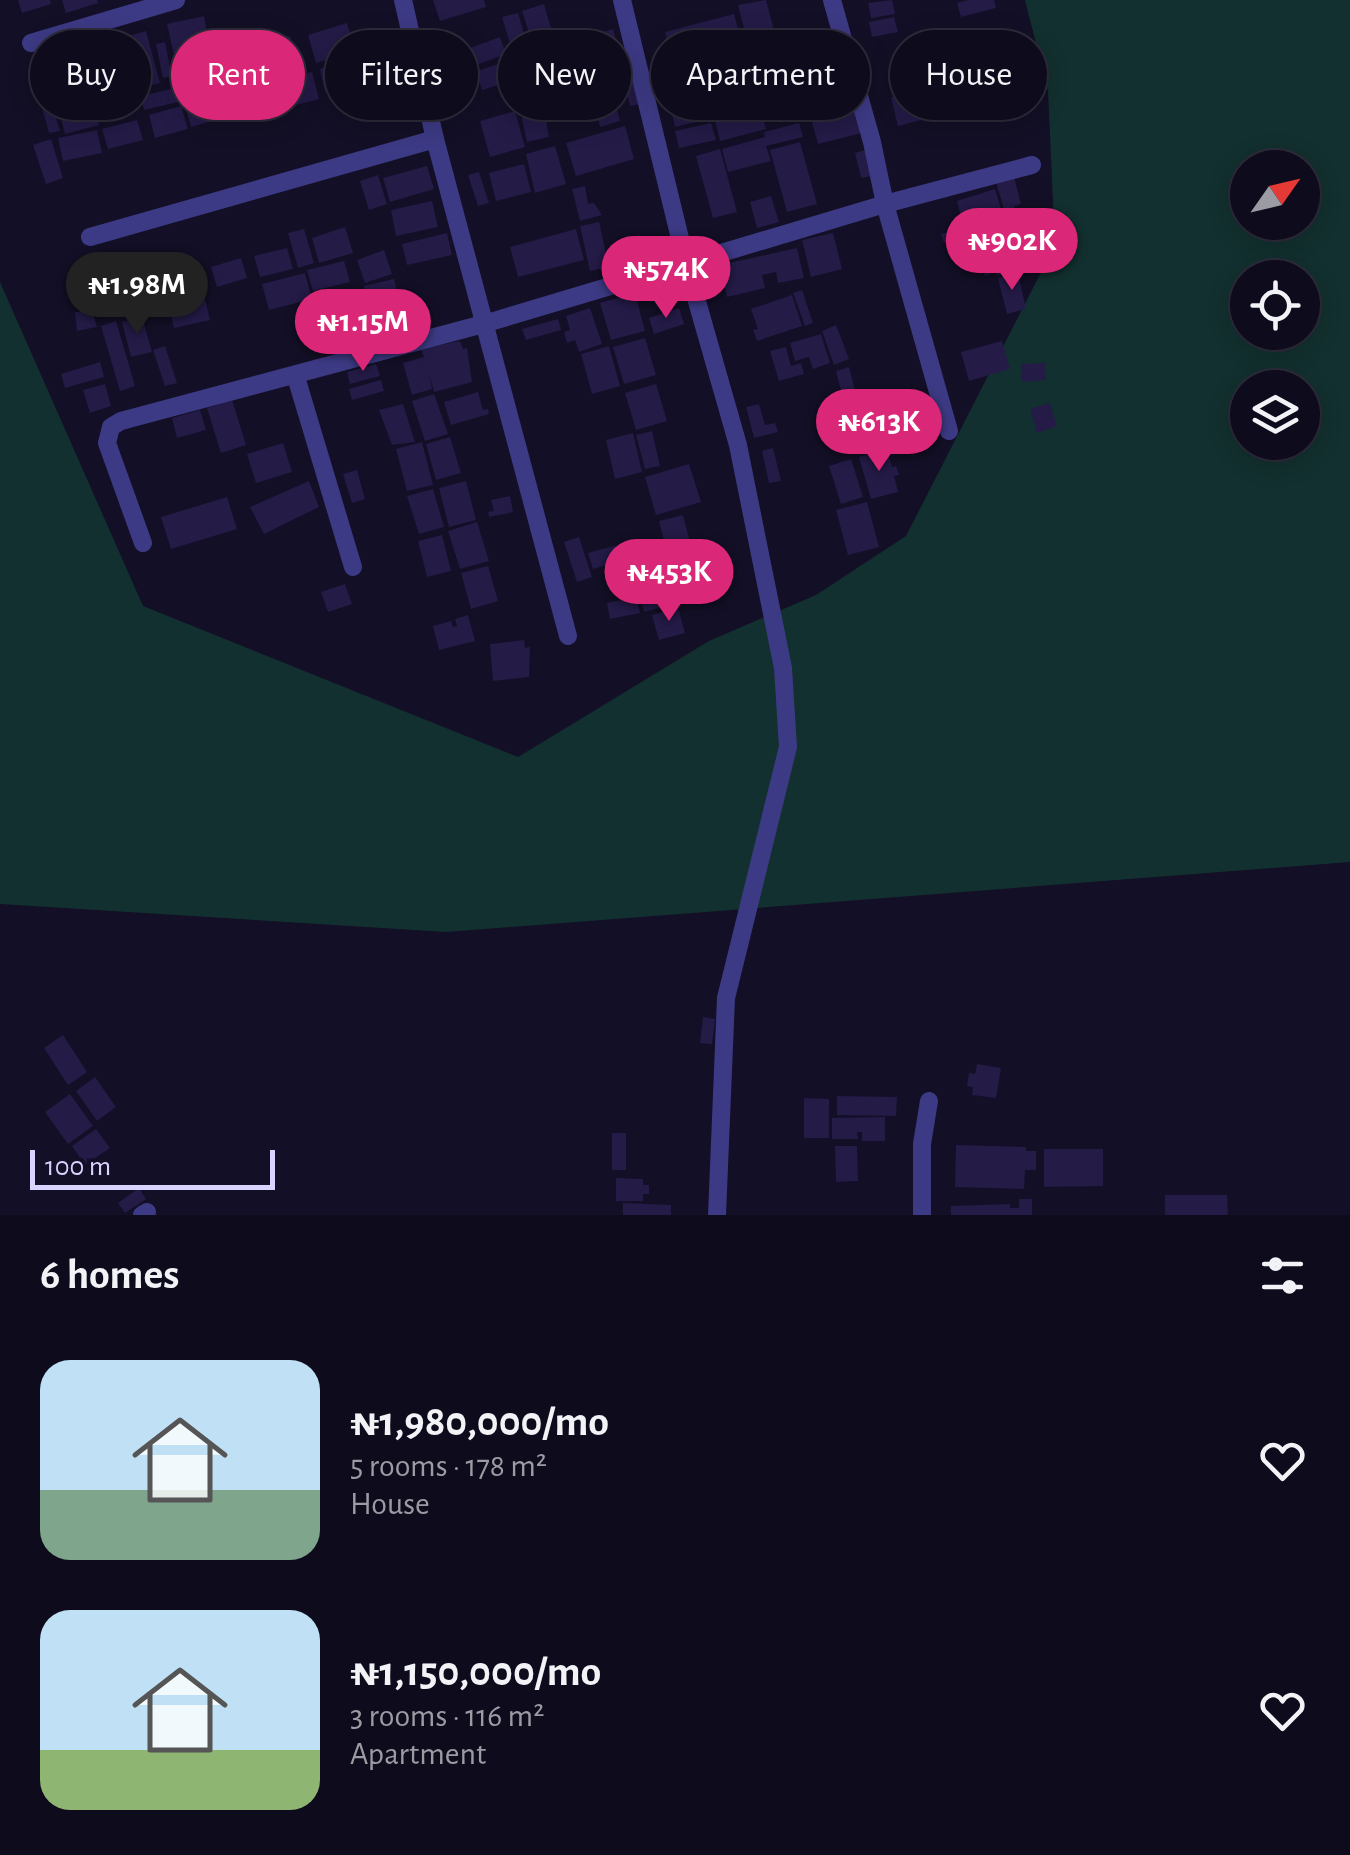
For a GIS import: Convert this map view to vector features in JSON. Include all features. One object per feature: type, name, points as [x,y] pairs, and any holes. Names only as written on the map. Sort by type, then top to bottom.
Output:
[{"type":"street","points":[[59,30],[108,9],[176,0]]},
{"type":"street","points":[[404,0],[435,140],[568,636]]},
{"type":"street","points":[[622,0],[686,264],[742,464],[783,668],[788,747],[726,998],[717,1215]]},
{"type":"street","points":[[832,0],[949,431]]},
{"type":"street","points":[[90,236],[435,140]]},
{"type":"street","points":[[143,544],[107,443],[111,427],[121,421],[487,324],[885,204],[1032,166]]},
{"type":"street","points":[[296,377],[354,567]]},
{"type":"street","points":[[922,1215],[922,1144],[929,1100]]},
{"type":"green space","points":[[1025,0],[1350,0],[1350,862],[446,932],[0,904],[0,282],[143,606],[518,757],[709,641],[816,595],[906,536],[1055,245],[1047,30],[1033,30]]},
{"type":"building","points":[[18,0],[50,0],[51,4],[22,13]]},
{"type":"building","points":[[62,0],[97,0],[98,3],[66,13]]},
{"type":"building","points":[[433,0],[484,0],[486,7],[440,21]]},
{"type":"building","points":[[766,0],[774,30],[744,30],[738,5]]},
{"type":"building","points":[[892,0],[895,14],[871,18],[868,3]]},
{"type":"building","points":[[994,0],[996,8],[961,17],[957,3]]},
{"type":"building","points":[[544,4],[551,30],[528,30],[522,11]]},
{"type":"building","points":[[518,13],[523,30],[506,30],[502,17]]},
{"type":"building","points":[[734,14],[738,30],[673,30]]},
{"type":"building","points":[[204,16],[207,30],[171,30],[171,42],[167,24]]},
{"type":"building","points":[[894,17],[897,30],[872,37],[869,22]]},
{"type":"building","points":[[347,23],[349,30],[325,30],[325,61],[316,63],[308,35]]},
{"type":"building","points":[[498,38],[498,57],[478,64],[478,45]]},
{"type":"building","points":[[165,42],[171,76],[163,78],[156,44]]},
{"type":"building","points":[[151,50],[160,83],[151,85]]},
{"type":"building","points":[[498,64],[498,85],[482,90],[478,70]]},
{"type":"building","points":[[631,69],[640,104],[631,106]]},
{"type":"building","points":[[312,72],[319,99],[305,103],[305,74]]},
{"type":"building","points":[[171,89],[171,104],[151,108],[151,94]]},
{"type":"building","points":[[171,109],[171,120],[185,120],[188,129],[155,138],[151,114]]},
{"type":"building","points":[[498,116],[498,120],[518,120],[525,147],[490,157],[480,121]]},
{"type":"building","points":[[46,120],[57,120],[60,131],[49,133]]},
{"type":"building","points":[[61,120],[98,120],[99,125],[65,134]]},
{"type":"building","points":[[137,120],[143,140],[108,149],[102,129]]},
{"type":"building","points":[[189,120],[215,120],[191,127]]},
{"type":"building","points":[[522,120],[546,120],[549,137],[527,142]]},
{"type":"building","points":[[598,120],[620,120],[620,121],[600,127]]},
{"type":"building","points":[[673,120],[700,120],[700,121],[675,127]]},
{"type":"building","points":[[715,120],[763,120],[766,129],[720,141]]},
{"type":"building","points":[[811,120],[863,120],[866,132],[818,144]]},
{"type":"building","points":[[897,120],[921,120],[898,126]]},
{"type":"building","points":[[711,123],[716,140],[679,148],[675,131]]},
{"type":"building","points":[[799,123],[803,137],[766,146],[771,161],[728,172],[722,149]]},
{"type":"building","points":[[625,126],[634,159],[576,176],[566,143]]},
{"type":"building","points":[[97,130],[102,153],[63,161],[58,138]]},
{"type":"building","points":[[51,139],[63,178],[46,184],[33,145]]},
{"type":"building","points":[[800,142],[817,204],[787,212],[770,150]]},
{"type":"building","points":[[555,146],[566,184],[535,193],[526,154]]},
{"type":"building","points":[[720,149],[737,212],[713,218],[696,156]]},
{"type":"building","points":[[865,150],[872,176],[861,178],[855,153]]},
{"type":"building","points":[[524,164],[531,192],[496,201],[489,173]]},
{"type":"building","points":[[427,166],[434,189],[390,202],[383,178]]},
{"type":"building","points":[[479,172],[489,203],[478,206],[468,175]]},
{"type":"building","points":[[378,175],[387,204],[369,210],[360,181]]},
{"type":"building","points":[[1014,177],[1021,204],[1014,206],[1016,213],[1006,216],[996,182]]},
{"type":"building","points":[[585,186],[588,204],[594,203],[602,215],[580,221],[572,189]]},
{"type":"building","points":[[995,189],[1006,226],[944,243],[941,234],[965,228],[957,201]]},
{"type":"building","points":[[771,196],[779,222],[757,228],[750,202]]},
{"type":"building","points":[[432,201],[438,227],[396,236],[391,210]]},
{"type":"building","points":[[1030,220],[1042,265],[1022,271],[1009,225]]},
{"type":"building","points":[[599,222],[609,267],[590,271],[580,226]]},
{"type":"building","points":[[345,227],[353,253],[319,263],[312,238]]},
{"type":"building","points":[[304,229],[314,263],[298,268],[288,233]]},
{"type":"building","points":[[576,229],[584,260],[518,277],[510,247]]},
{"type":"building","points":[[1067,229],[1075,257],[1066,260],[1057,232]]},
{"type":"building","points":[[1005,230],[1016,271],[997,276],[986,235]]},
{"type":"building","points":[[447,233],[452,255],[407,265],[402,244]]},
{"type":"building","points":[[833,233],[842,269],[811,277],[802,240]]},
{"type":"building","points":[[983,235],[993,273],[985,276],[974,237]]},
{"type":"building","points":[[287,248],[293,269],[260,277],[254,256]]},
{"type":"building","points":[[797,248],[804,278],[778,283],[776,272],[762,275],[765,288],[727,297],[725,288],[719,289],[720,265]]},
{"type":"building","points":[[384,250],[392,274],[365,283],[357,260]]},
{"type":"building","points":[[241,258],[247,278],[217,287],[211,267]]},
{"type":"building","points":[[344,261],[350,282],[313,291],[307,270]]},
{"type":"building","points":[[198,266],[206,294],[166,305],[158,277]]},
{"type":"building","points":[[88,268],[101,309],[76,308],[67,273]]},
{"type":"building","points":[[305,273],[312,299],[269,310],[262,284]]},
{"type":"building","points":[[1018,273],[1026,309],[1007,314],[998,278]]},
{"type":"building","points":[[151,279],[162,304],[131,313],[129,288]]},
{"type":"building","points":[[394,279],[403,313],[373,321],[364,286]]},
{"type":"building","points":[[802,290],[813,323],[805,326],[793,293]]},
{"type":"building","points":[[635,293],[645,331],[611,340],[600,303]]},
{"type":"building","points":[[792,295],[802,326],[757,341],[753,330],[758,329],[751,309]]},
{"type":"building","points":[[205,299],[210,320],[174,328],[169,307]]},
{"type":"building","points":[[590,308],[602,344],[579,352],[575,340],[567,343],[564,332],[570,330],[566,316]]},
{"type":"building","points":[[679,308],[684,324],[654,334],[649,318]]},
{"type":"building","points":[[92,311],[97,327],[77,331],[75,312]]},
{"type":"building","points":[[142,317],[152,352],[131,357],[122,322]]},
{"type":"building","points":[[558,319],[561,330],[526,340],[522,329]]},
{"type":"building","points":[[116,321],[135,386],[120,391],[101,326]]},
{"type":"building","points":[[836,325],[849,359],[834,365],[822,331]]},
{"type":"building","points":[[821,334],[830,363],[813,369],[809,357],[795,361],[790,343]]},
{"type":"building","points":[[645,338],[656,375],[624,384],[613,347]]},
{"type":"building","points":[[460,341],[463,349],[467,348],[472,382],[434,392],[429,373],[432,389],[412,395],[403,363],[424,357],[421,349]]},
{"type":"building","points":[[1002,341],[1010,369],[969,381],[961,352]]},
{"type":"building","points":[[165,346],[177,383],[165,386],[153,350]]},
{"type":"building","points":[[609,346],[620,386],[592,394],[581,354]]},
{"type":"building","points":[[786,347],[791,366],[801,363],[804,374],[779,381],[770,351]]},
{"type":"building","points":[[100,362],[104,377],[65,388],[61,374]]},
{"type":"building","points":[[1045,363],[1046,380],[1022,382],[1021,364]]},
{"type":"building","points":[[376,364],[380,376],[350,384],[347,372]]},
{"type":"building","points":[[849,367],[859,406],[846,410],[836,371]]},
{"type":"building","points":[[381,380],[384,391],[352,400],[349,389]]},
{"type":"building","points":[[105,384],[111,406],[90,413],[83,390]]},
{"type":"building","points":[[656,384],[667,421],[636,430],[625,393]]},
{"type":"building","points":[[478,392],[483,410],[488,409],[489,414],[451,425],[444,402]]},
{"type":"building","points":[[434,394],[448,434],[425,441],[412,401]]},
{"type":"building","points":[[232,400],[246,445],[221,453],[207,408]]},
{"type":"building","points":[[1050,403],[1057,426],[1037,433],[1030,409]]},
{"type":"building","points":[[403,404],[415,442],[392,445],[379,410]]},
{"type":"building","points":[[759,404],[765,425],[775,423],[778,432],[754,438],[746,407]]},
{"type":"building","points":[[200,410],[206,430],[177,438],[172,418]]},
{"type":"building","points":[[860,410],[871,448],[857,452],[846,414]]},
{"type":"building","points":[[652,431],[660,466],[645,469],[636,435]]},
{"type":"building","points":[[633,433],[642,472],[615,479],[606,440]]},
{"type":"building","points":[[450,437],[461,473],[436,480],[426,444]]},
{"type":"building","points":[[422,442],[433,485],[407,491],[396,449]]},
{"type":"building","points":[[283,443],[292,472],[256,483],[247,454]]},
{"type":"building","points":[[773,448],[781,481],[769,483],[762,451]]},
{"type":"building","points":[[887,449],[892,467],[896,466],[899,475],[894,476],[898,492],[871,499],[859,457]]},
{"type":"building","points":[[851,459],[863,497],[841,504],[829,466]]},
{"type":"building","points":[[689,464],[701,502],[656,515],[645,477]]},
{"type":"building","points":[[357,470],[365,499],[352,503],[343,474]]},
{"type":"building","points":[[309,481],[319,507],[264,534],[250,507]]},
{"type":"building","points":[[466,481],[476,520],[449,527],[439,488]]},
{"type":"building","points":[[433,489],[444,527],[419,534],[407,496]]},
{"type":"building","points":[[510,496],[513,512],[489,517],[488,512],[494,511],[491,500]]},
{"type":"building","points":[[227,497],[237,529],[171,549],[161,517]]},
{"type":"building","points":[[867,502],[879,547],[848,555],[836,510]]},
{"type":"building","points":[[683,515],[693,554],[669,560],[659,521]]},
{"type":"building","points":[[477,522],[489,561],[460,569],[448,531]]},
{"type":"building","points":[[442,535],[451,571],[427,577],[418,541]]},
{"type":"building","points":[[579,537],[592,577],[577,582],[564,542]]},
{"type":"building","points":[[625,543],[630,558],[593,569],[588,553]]},
{"type":"building","points":[[663,552],[676,603],[644,612],[631,561]]},
{"type":"building","points":[[488,566],[498,601],[471,609],[461,573]]},
{"type":"building","points":[[345,584],[352,604],[328,612],[321,592]]},
{"type":"building","points":[[636,597],[640,613],[610,619],[607,603]]},
{"type":"building","points":[[678,608],[685,633],[659,640],[652,615]]},
{"type":"building","points":[[468,615],[475,641],[439,650],[433,626],[451,621],[453,627],[457,626],[455,619]]},
{"type":"building","points":[[524,640],[525,648],[530,647],[529,677],[493,681],[490,644]]},
{"type":"building","points":[[703,1017],[715,1019],[712,1044],[700,1043]]},
{"type":"building","points":[[63,1035],[87,1072],[68,1085],[44,1048]]},
{"type":"building","points":[[977,1064],[1001,1068],[996,1098],[972,1095],[973,1087],[967,1086],[969,1073],[975,1074]]},
{"type":"building","points":[[95,1077],[116,1107],[97,1121],[76,1091]]},
{"type":"building","points":[[70,1094],[93,1126],[68,1144],[45,1112]]},
{"type":"building","points":[[837,1096],[897,1097],[896,1116],[837,1115]]},
{"type":"building","points":[[804,1098],[829,1099],[829,1138],[804,1138]]},
{"type":"building","points":[[885,1117],[885,1141],[862,1141],[862,1132],[857,1132],[858,1139],[832,1139],[832,1118]]},
{"type":"building","points":[[96,1129],[110,1148],[85,1165],[72,1146]]},
{"type":"building","points":[[612,1133],[626,1133],[626,1170],[612,1170]]},
{"type":"building","points":[[956,1145],[1026,1147],[1026,1151],[1036,1151],[1036,1170],[1025,1170],[1024,1189],[955,1187]]},
{"type":"building","points":[[835,1146],[857,1146],[858,1181],[836,1182]]},
{"type":"building","points":[[1044,1149],[1103,1149],[1103,1186],[1044,1187]]},
{"type":"building","points":[[616,1178],[643,1179],[643,1185],[649,1185],[649,1194],[643,1194],[643,1201],[616,1201]]},
{"type":"building","points":[[139,1188],[146,1199],[125,1213],[118,1203]]},
{"type":"building","points":[[1165,1195],[1227,1195],[1228,1215],[1165,1215]]},
{"type":"building","points":[[1019,1199],[1032,1199],[1032,1215],[951,1215],[951,1206],[1010,1204],[1010,1208],[1019,1208]]},
{"type":"building","points":[[623,1203],[671,1205],[671,1215],[623,1215]]}]
